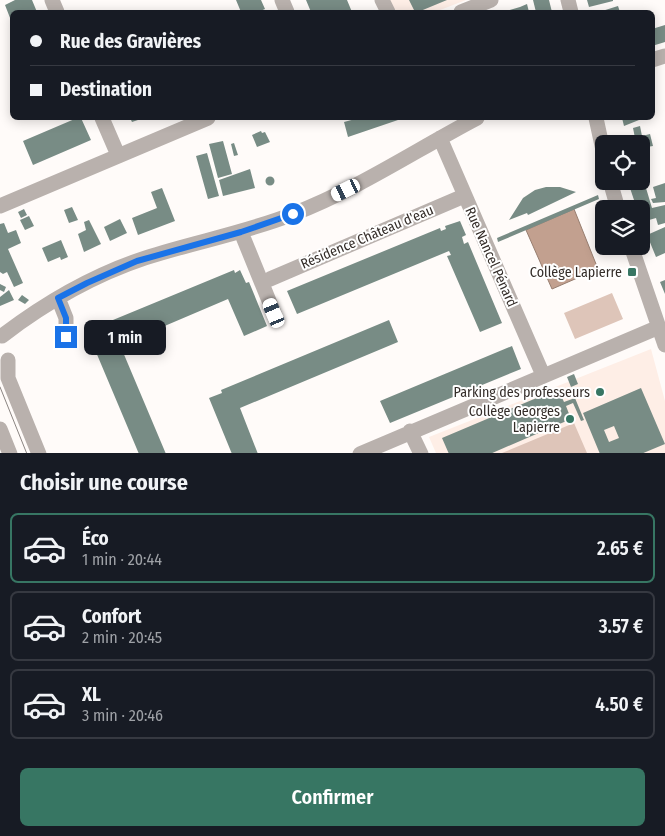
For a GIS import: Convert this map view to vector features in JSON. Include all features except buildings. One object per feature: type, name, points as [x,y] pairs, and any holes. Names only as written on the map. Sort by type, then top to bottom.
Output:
[{"type":"street","points":[[466,10],[491,0]]},
{"type":"street","points":[[103,120],[118,155]]},
{"type":"street","points":[[0,206],[203,120]]},
{"type":"street","points":[[39,453],[4,367],[9,352],[1,335],[58,298],[102,275],[137,261],[241,232],[293,214],[332,197],[474,120]]},
{"type":"street","points":[[596,120],[600,135]]},
{"type":"street","name":"Rue Nancel Pénard","points":[[440,138],[543,375]]},
{"type":"street","name":"Résidence Château d'eau","points":[[270,279],[464,196]]},
{"type":"street","points":[[241,232],[274,313]]},
{"type":"street","points":[[634,255],[665,345]]},
{"type":"street","points":[[58,298],[66,318],[66,337]]},
{"type":"street","points":[[362,453],[410,431],[659,327]]},
{"type":"street","points":[[0,429],[10,453]]},
{"type":"street","points":[[410,431],[421,453]]},
{"type":"shaded area","points":[[389,0],[466,0],[440,10],[394,10]]},
{"type":"shaded area","points":[[574,209],[598,269],[552,289],[526,230]]},
{"type":"shaded area","points":[[612,293],[623,319],[575,339],[564,313]]},
{"type":"shaded area","name":"Collège Georges Lapierre","points":[[651,349],[665,401],[665,453],[436,453],[429,437]]},
{"type":"shaded area","points":[[574,423],[587,453],[502,453]]},
{"type":"tram line","points":[[0,387],[27,453]]},
{"type":"place","name":"Collège Lapierre","points":[[632,272]]},
{"type":"place","name":"Parking des professeurs","points":[[600,392]]},
{"type":"place","name":"Collège Georges Lapierre","points":[[570,419]]},
{"type":"route","points":[[66,337],[66,318],[58,298],[110,272],[145,258],[241,232],[293,214]]}]
